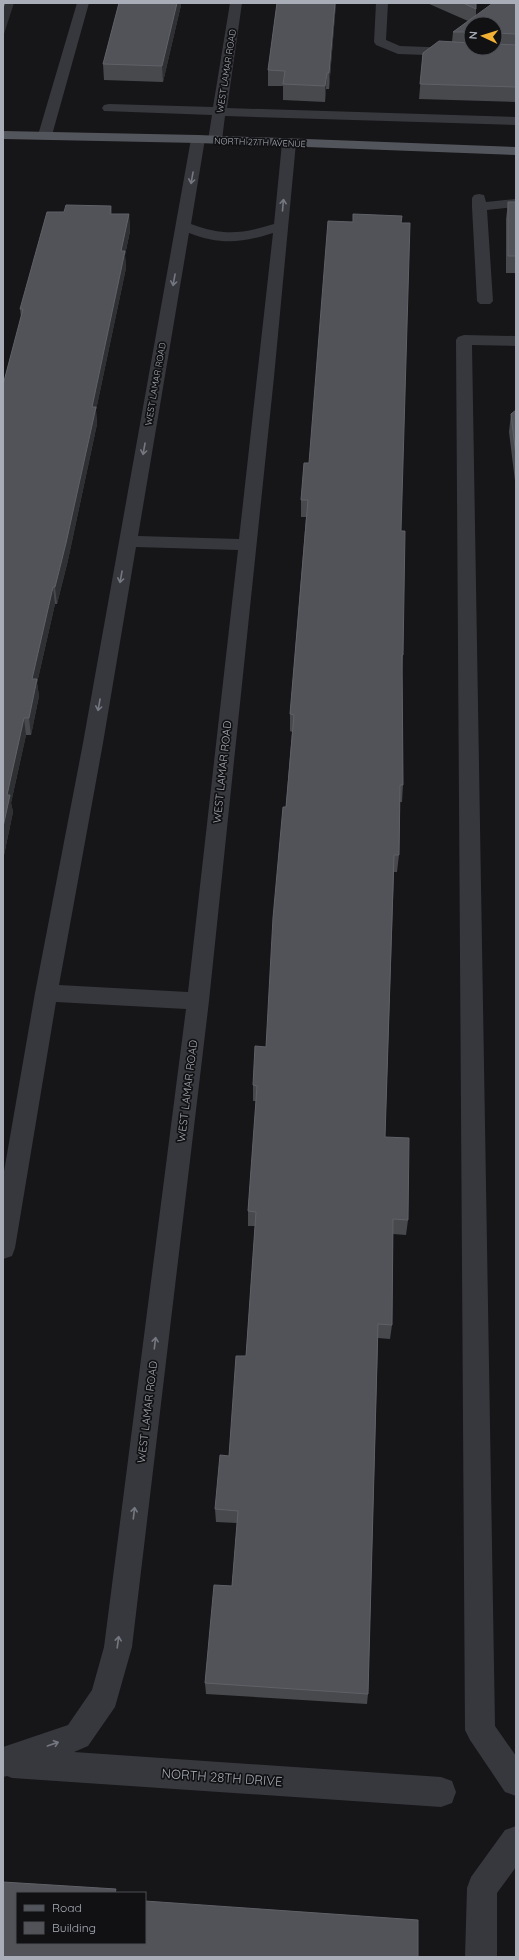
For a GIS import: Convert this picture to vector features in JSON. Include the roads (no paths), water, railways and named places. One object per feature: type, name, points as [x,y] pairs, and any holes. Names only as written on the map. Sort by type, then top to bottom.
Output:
[{"type":"main road","name":"NORTH 27TH AVENUE","points":[[3,135],[198,139],[516,151]]},
{"type":"street","points":[[45,136],[83,3]]},
{"type":"street","name":"WEST LAMAR ROAD","points":[[215,140],[236,3]]},
{"type":"street","points":[[382,3],[380,42],[398,50],[463,53]]},
{"type":"street","points":[[109,108],[516,121]]},
{"type":"street","name":"WEST LAMAR ROAD","points":[[3,1248],[46,993],[92,742],[198,139]]},
{"type":"street","name":"WEST LAMAR ROAD","points":[[3,1762],[78,1736],[105,1697],[118,1647],[198,1001],[225,742],[248,544],[289,143]]},
{"type":"street","points":[[485,301],[479,202],[516,203]]},
{"type":"street","points":[[183,226],[209,236],[228,239],[248,237],[281,226]]},
{"type":"street","points":[[516,341],[464,340],[480,1730],[516,1781]]},
{"type":"street","points":[[127,541],[248,544]]},
{"type":"street","points":[[46,993],[198,1001]]},
{"type":"street","name":"NORTH 28TH DRIVE","points":[[3,1762],[441,1792]]},
{"type":"street","points":[[481,1957],[482,1888],[516,1841]]}]
